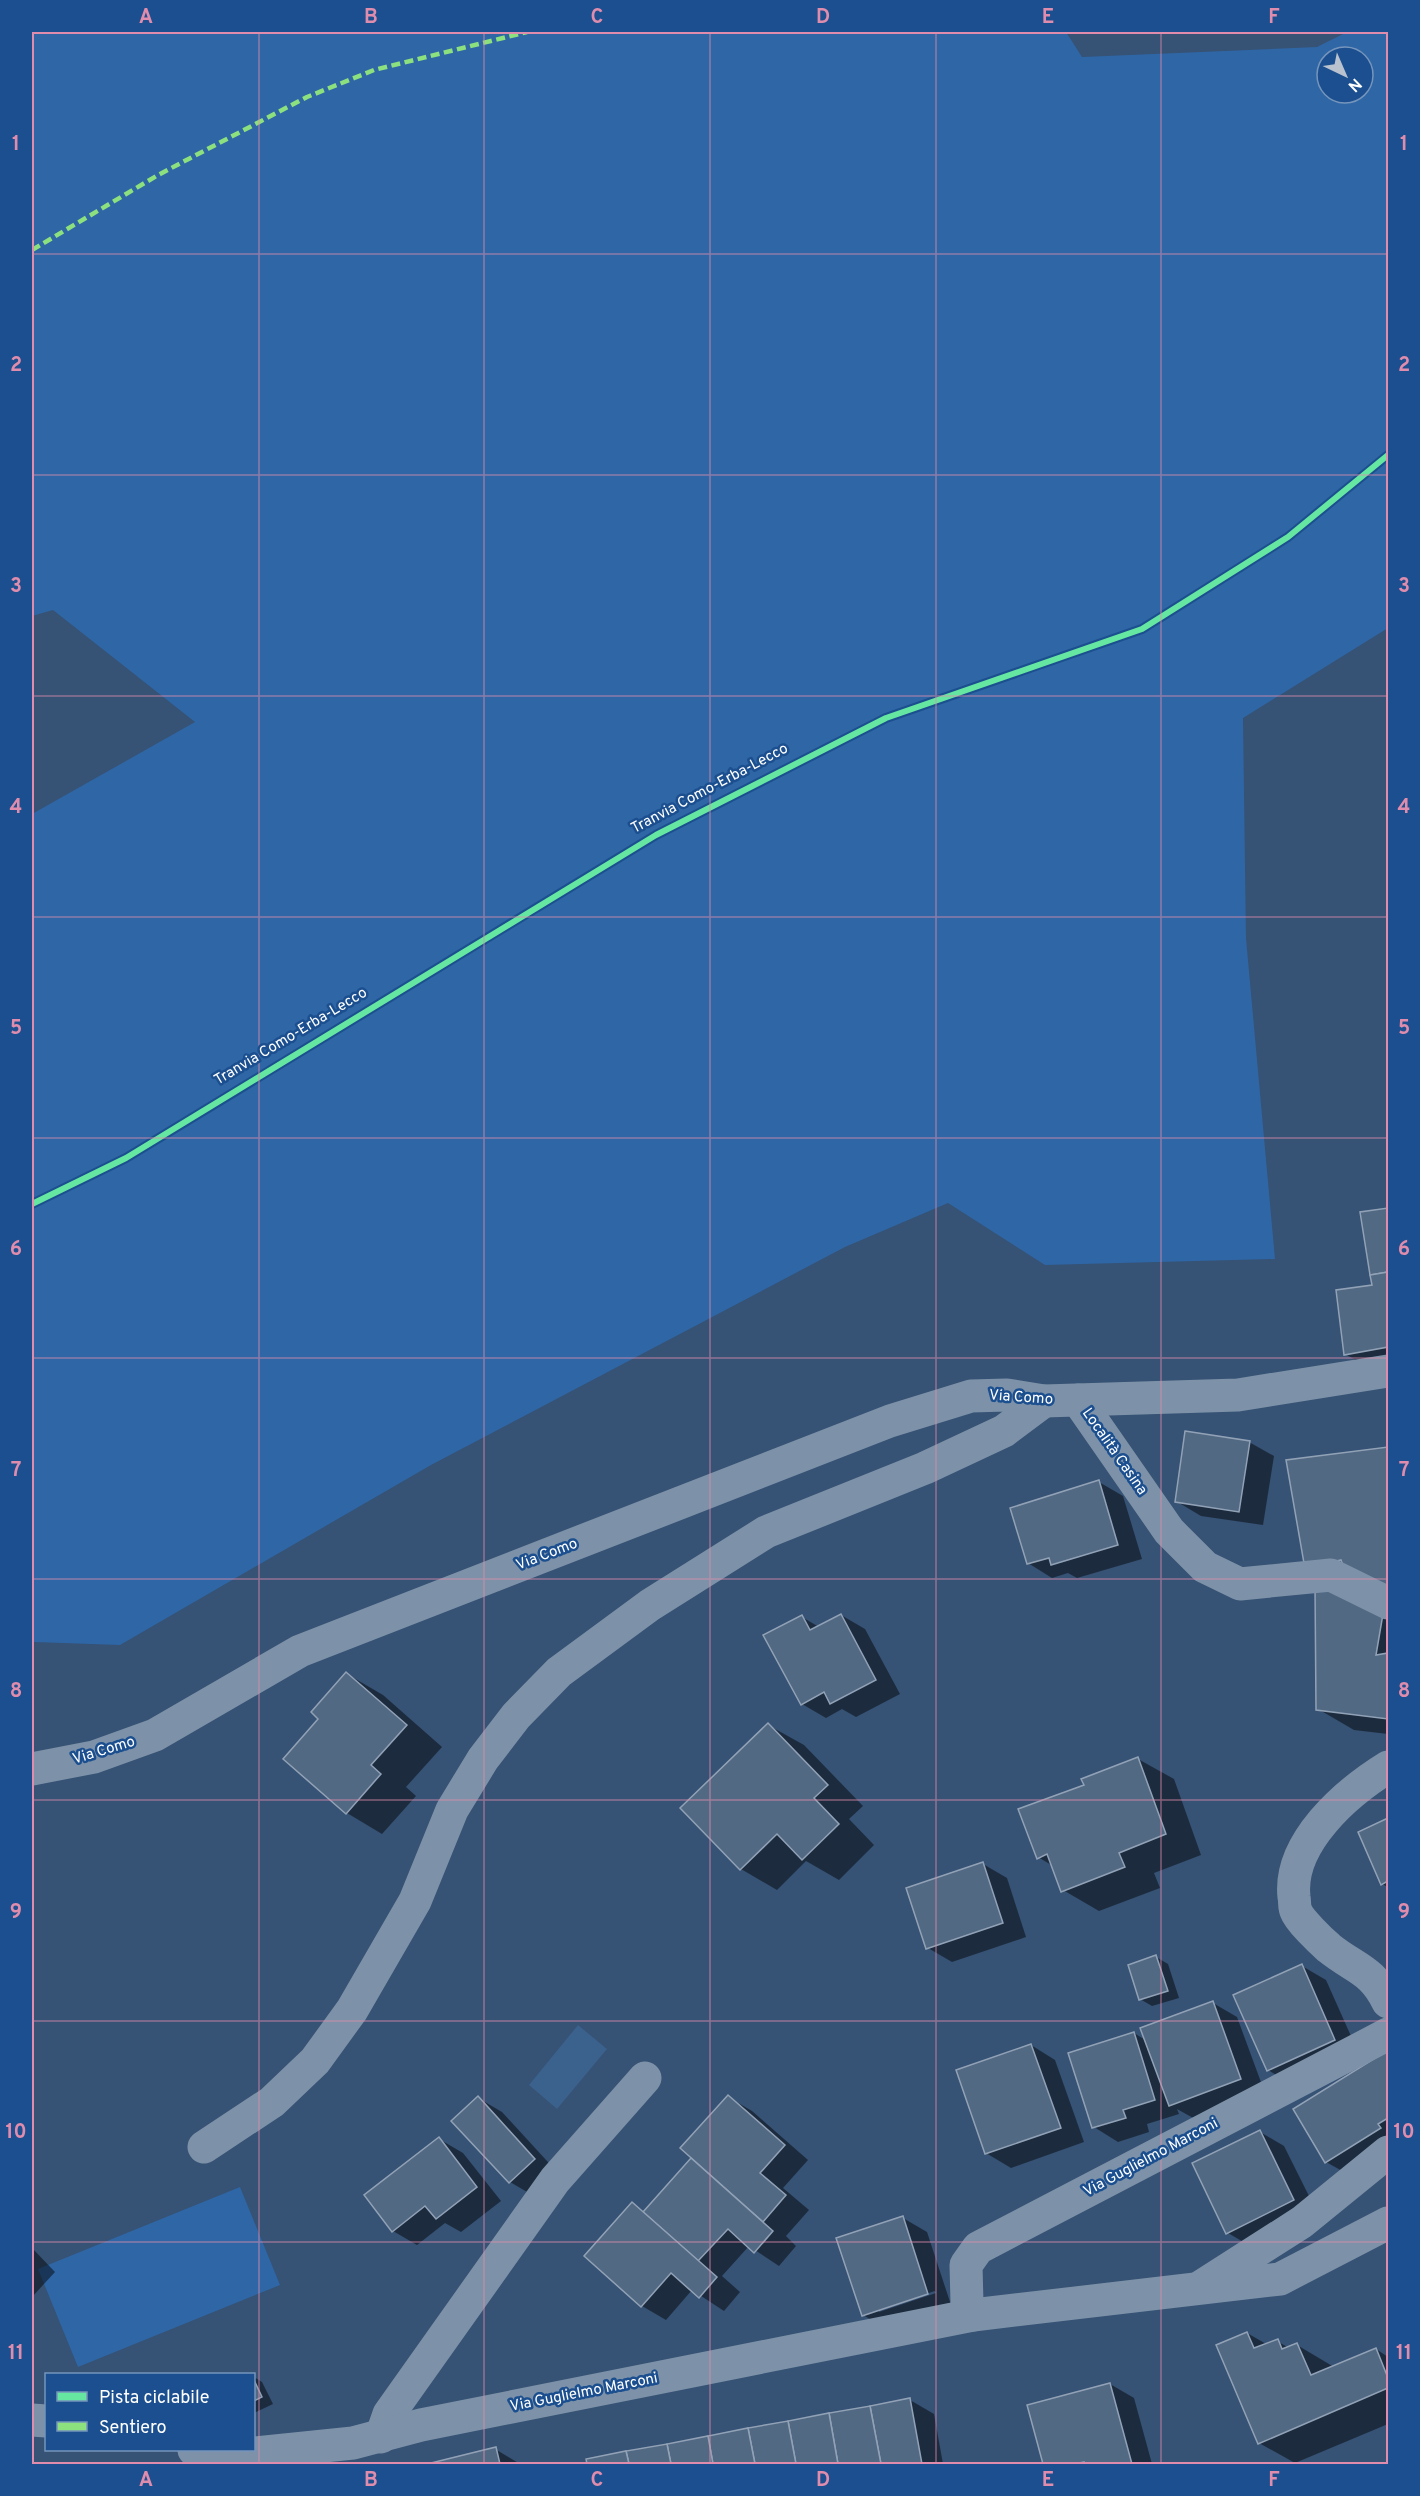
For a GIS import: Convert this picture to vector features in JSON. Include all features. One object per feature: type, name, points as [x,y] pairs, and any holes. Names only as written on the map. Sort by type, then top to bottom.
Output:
[{"type":"street","name":"Località Casina","points":[[1078,1400],[1238,1395],[1389,1371]]},
{"type":"street","name":"Via Como","points":[[32,1769],[94,1757],[154,1735],[300,1651],[890,1421],[971,1396],[1007,1395],[1044,1401],[1078,1400]]},
{"type":"street","name":"Località Casina","points":[[1078,1400],[1169,1531],[1205,1567],[1240,1584],[1331,1575],[1389,1603]]},
{"type":"street","points":[[204,2147],[272,2102],[315,2061],[352,2010],[415,1901],[452,1810],[483,1759],[516,1716],[559,1672],[650,1605],[766,1532],[1004,1431],[1044,1401]]},
{"type":"street","points":[[1389,1767],[1338,1808],[1306,1842],[1297,1866],[1293,1888],[1296,1911],[1309,1927],[1329,1948],[1370,1975],[1381,1987],[1389,2002]]},
{"type":"street","name":"Via Guglielmo Marconi","points":[[973,2315],[967,2303],[966,2265],[978,2248],[1389,2034]]},
{"type":"street","points":[[381,2437],[389,2414],[555,2180],[645,2078]]},
{"type":"street","name":"Via Guglielmo Marconi","points":[[1196,2290],[1302,2222],[1389,2152]]},
{"type":"street","name":"Via Guglielmo Marconi","points":[[197,2451],[216,2457],[353,2443],[422,2425],[973,2315],[1280,2279],[1389,2223]]},
{"type":"shaded area","points":[[32,32],[1066,32],[1082,57],[1315,47],[1315,105],[1375,105],[1375,45],[1321,45],[1347,32],[1388,32],[1388,628],[1243,718],[1246,938],[1275,1259],[1045,1265],[948,1203],[845,1247],[431,1465],[120,1645],[34,1642],[32,1636],[32,814],[195,722],[53,610],[32,616]]},
{"type":"shaded area","points":[[578,2025],[607,2049],[557,2109],[529,2085]]},
{"type":"shaded area","points":[[240,2187],[280,2285],[78,2367],[38,2269]]},
{"type":"building","points":[[1388,1208],[1388,1272],[1370,1275],[1360,1212]]},
{"type":"building","points":[[1388,1272],[1388,1347],[1344,1355],[1336,1290],[1372,1285],[1370,1275]]},
{"type":"building","points":[[1185,1431],[1250,1441],[1239,1512],[1175,1502]]},
{"type":"building","points":[[1388,1447],[1388,1595],[1348,1580],[1341,1560],[1305,1569],[1286,1460]]},
{"type":"building","points":[[1099,1480],[1118,1545],[1051,1565],[1049,1558],[1027,1564],[1010,1508]]},
{"type":"building","points":[[1315,1586],[1384,1608],[1376,1655],[1388,1653],[1388,1719],[1316,1710]]},
{"type":"building","points":[[841,1614],[876,1680],[830,1704],[824,1692],[801,1705],[763,1635],[802,1615],[810,1630]]},
{"type":"building","points":[[346,1672],[407,1725],[371,1765],[381,1774],[346,1814],[283,1759],[318,1719],[311,1712]]},
{"type":"building","points":[[768,1723],[828,1785],[814,1798],[839,1824],[802,1860],[777,1834],[740,1870],[680,1808]]},
{"type":"building","points":[[1138,1757],[1166,1834],[1119,1853],[1125,1867],[1061,1892],[1047,1854],[1037,1859],[1018,1809],[1084,1785],[1081,1779]]},
{"type":"building","points":[[1388,1818],[1388,1881],[1381,1885],[1358,1832]]},
{"type":"building","points":[[983,1862],[1003,1923],[926,1949],[906,1888]]},
{"type":"building","points":[[1156,1955],[1168,1991],[1139,2000],[1128,1965]]},
{"type":"building","points":[[1302,1964],[1335,2040],[1267,2071],[1233,1995]]},
{"type":"building","points":[[1213,2001],[1241,2079],[1169,2106],[1140,2028]]},
{"type":"building","points":[[1134,2032],[1155,2100],[1123,2110],[1126,2118],[1092,2128],[1068,2053]]},
{"type":"building","points":[[1031,2044],[1061,2128],[985,2154],[956,2070]]},
{"type":"building","points":[[1388,2050],[1388,2118],[1378,2124],[1381,2128],[1325,2163],[1293,2109]]},
{"type":"building","points":[[728,2095],[785,2145],[760,2173],[786,2195],[763,2222],[680,2148]]},
{"type":"building","points":[[478,2096],[535,2159],[509,2183],[451,2121]]},
{"type":"building","points":[[1260,2130],[1294,2200],[1226,2234],[1192,2163]]},
{"type":"building","points":[[439,2137],[477,2187],[436,2219],[425,2206],[392,2232],[364,2195]]},
{"type":"building","points":[[691,2158],[773,2231],[754,2253],[728,2229],[698,2261],[643,2212]]},
{"type":"building","points":[[632,2202],[717,2277],[699,2298],[671,2273],[641,2307],[584,2256]]},
{"type":"building","points":[[903,2216],[928,2294],[862,2316],[836,2238]]},
{"type":"building","points":[[1247,2332],[1254,2348],[1278,2339],[1282,2349],[1297,2343],[1311,2375],[1376,2348],[1388,2378],[1388,2388],[1258,2444],[1216,2345]]},
{"type":"building","points":[[255,2382],[262,2397],[255,2400]]},
{"type":"building","points":[[1110,2383],[1132,2464],[1084,2464],[1084,2462],[1043,2464],[1027,2405]]},
{"type":"building","points":[[910,2398],[922,2464],[881,2464],[870,2406]]},
{"type":"building","points":[[870,2406],[881,2464],[838,2464],[829,2413]]},
{"type":"building","points":[[829,2413],[838,2464],[796,2464],[788,2421]]},
{"type":"building","points":[[788,2421],[796,2464],[755,2464],[748,2428]]},
{"type":"building","points":[[748,2428],[755,2464],[713,2464],[708,2436]]},
{"type":"building","points":[[708,2436],[713,2464],[671,2464],[667,2444]]},
{"type":"building","points":[[667,2444],[671,2464],[629,2464],[626,2451]]},
{"type":"building","points":[[496,2447],[500,2464],[427,2464]]},
{"type":"building","points":[[626,2451],[629,2464],[587,2464],[586,2459]]},
{"type":"marked path","points":[[32,250],[158,175],[307,97],[374,70],[527,32]]},
{"type":"cycle path","name":"Tranvia Como-Erba-Lecco","points":[[32,1204],[126,1158],[656,835],[886,718],[1142,629],[1288,537],[1388,455]]}]
